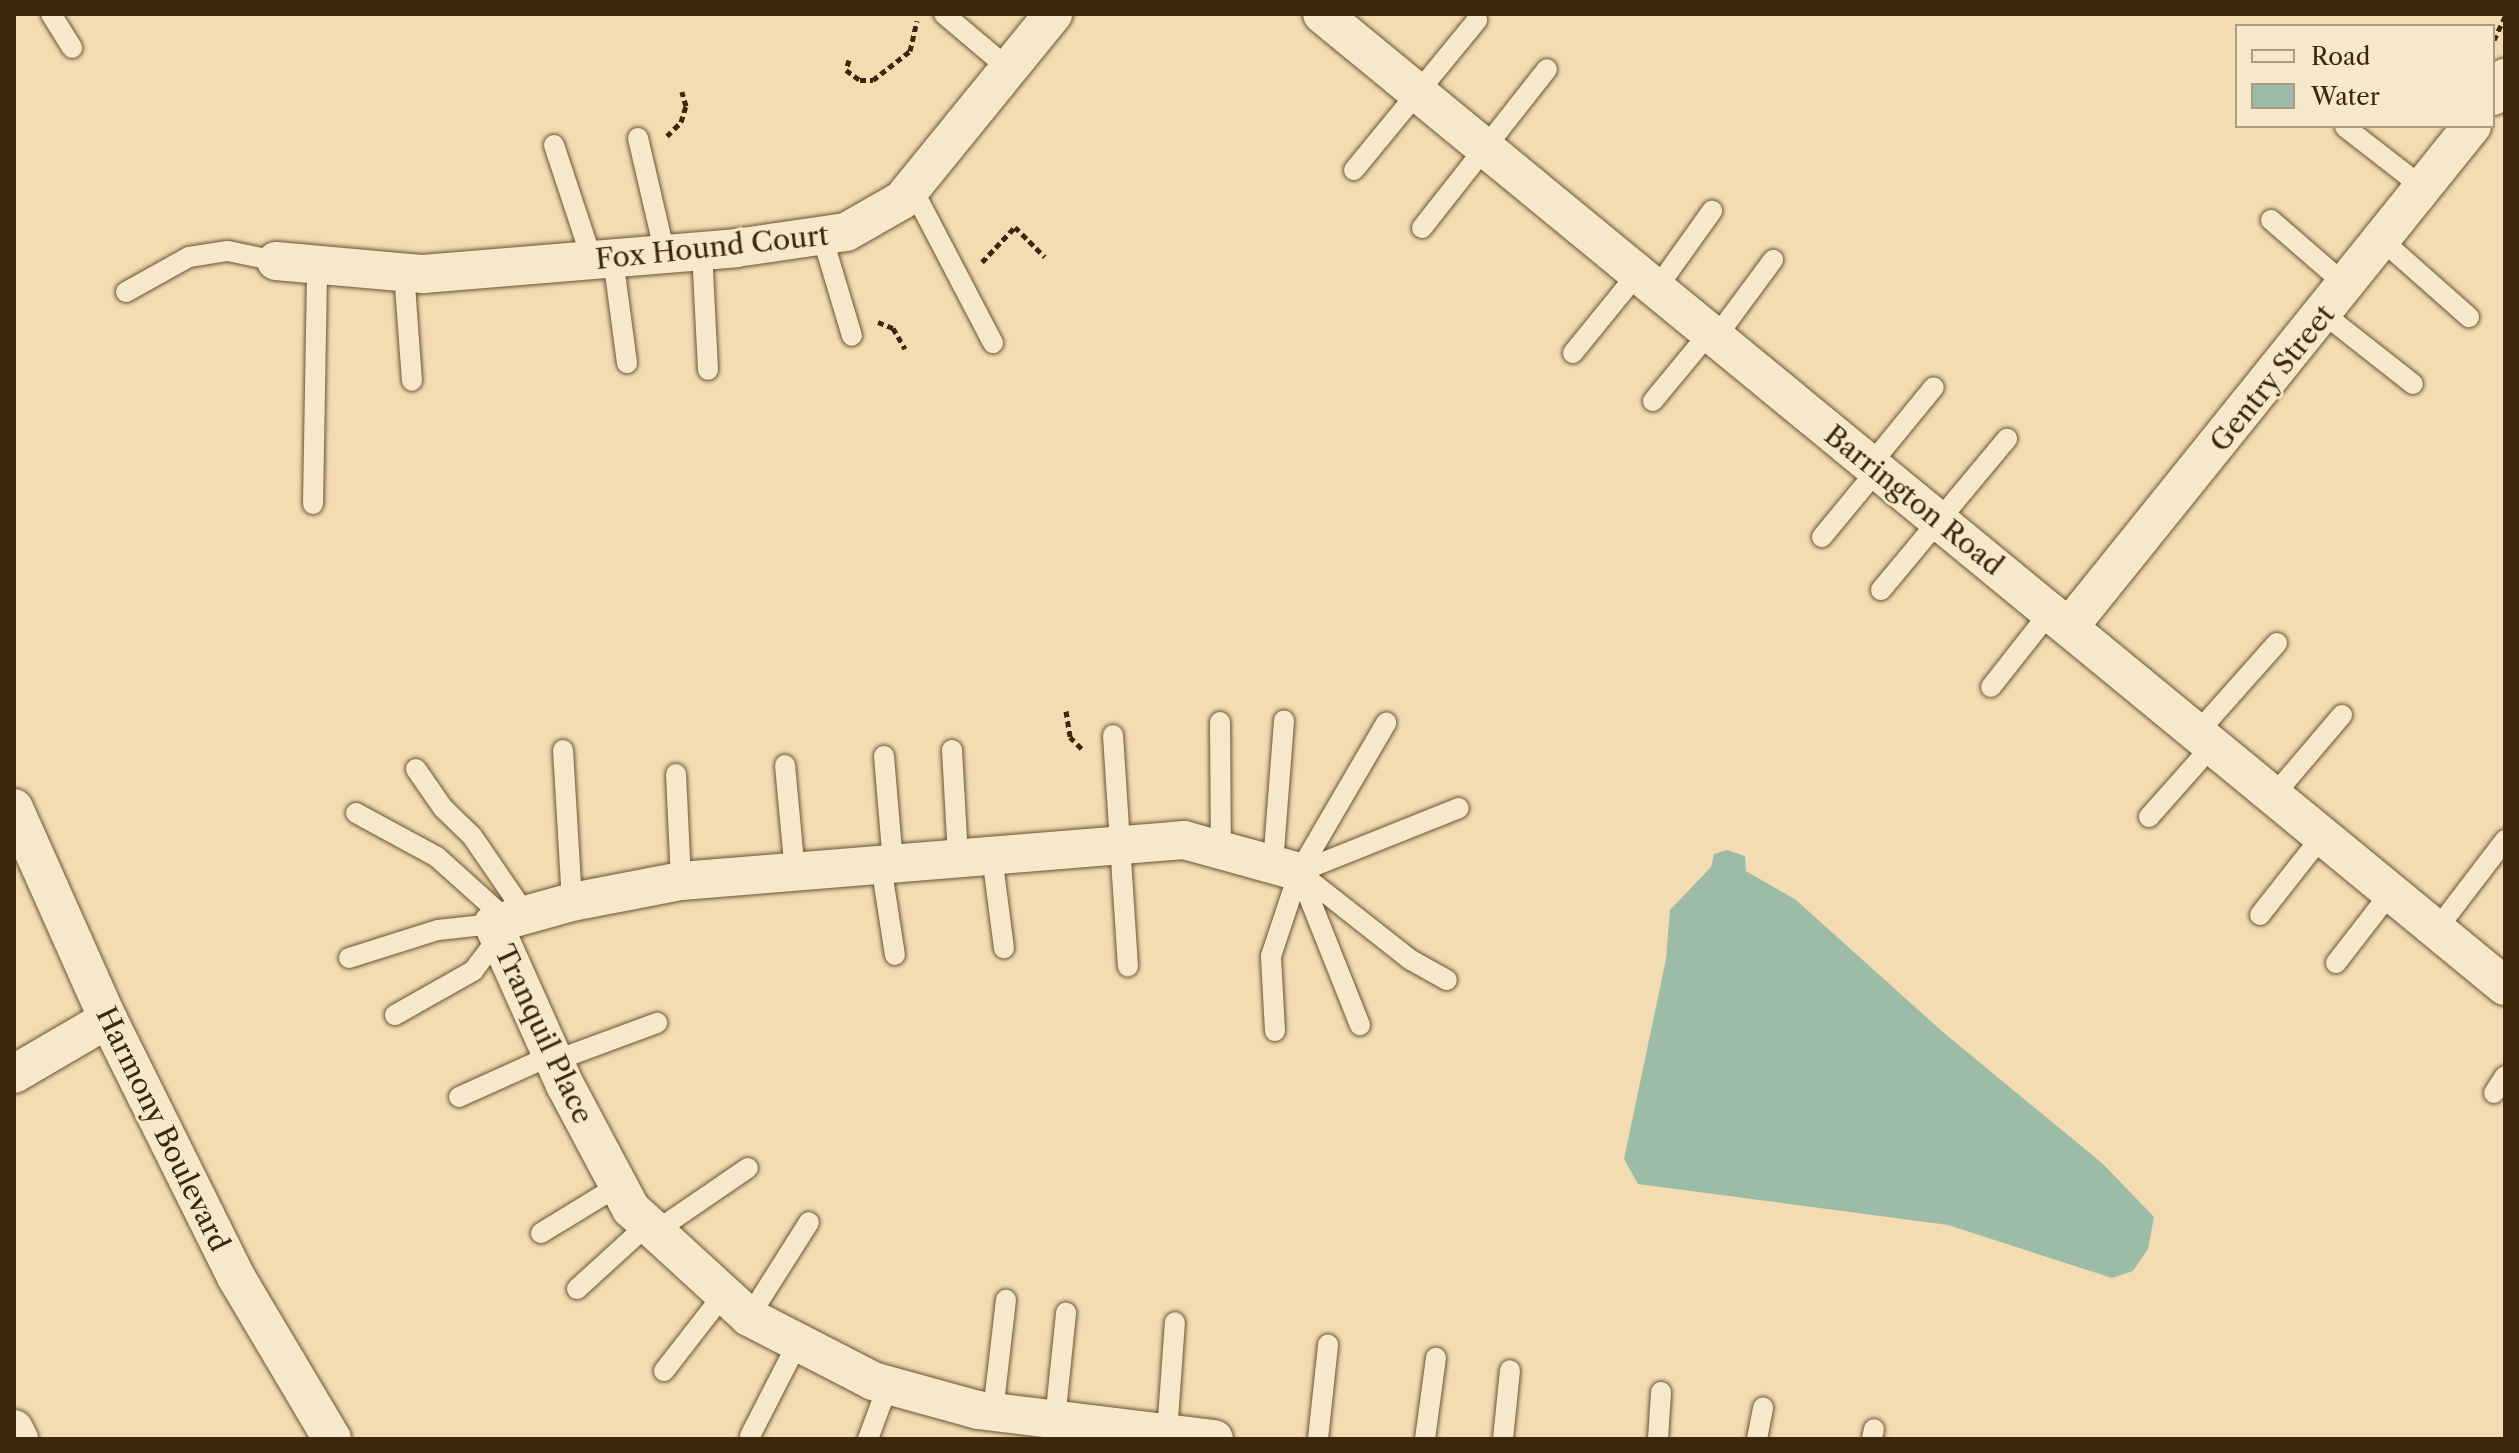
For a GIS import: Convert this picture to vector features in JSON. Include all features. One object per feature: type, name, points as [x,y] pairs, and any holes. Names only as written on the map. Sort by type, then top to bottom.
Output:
[{"type":"street","name":"Fox Hound Court","points":[[276,261],[404,272],[684,252],[846,232],[902,200],[1052,14]]},
{"type":"street","name":"Barrington Road","points":[[1322,14],[2391,892],[2501,977]]},
{"type":"street","name":"Gentry Street","points":[[2060,619],[2336,300],[2471,128]]},
{"type":"street","name":"Harmony Boulevard","points":[[14,808],[108,1019],[236,1277],[332,1439]]},
{"type":"street","name":"Tranquil Place","points":[[1214,1439],[1055,1420],[1000,1422],[888,1385],[797,1344],[736,1305],[650,1230],[618,1186],[553,1058],[506,924],[572,902],[681,881],[1184,840],[1286,868]]},
{"type":"street","points":[[14,1074],[108,1019]]},
{"type":"street","points":[[14,1429],[19,1439]]},
{"type":"lane","points":[[51,14],[72,48]]},
{"type":"lane","points":[[944,14],[1009,69]]},
{"type":"lane","points":[[1354,170],[1477,20]]},
{"type":"lane","points":[[1422,228],[1547,69]]},
{"type":"lane","points":[[2346,128],[2425,189]]},
{"type":"lane","points":[[640,142],[684,252],[708,370]]},
{"type":"lane","points":[[554,145],[602,259],[627,363]]},
{"type":"lane","points":[[912,188],[993,343]]},
{"type":"lane","points":[[1573,353],[1648,281],[1712,211]]},
{"type":"lane","points":[[2271,220],[2336,300],[2413,384]]},
{"type":"lane","points":[[822,236],[852,336]]},
{"type":"lane","points":[[2383,241],[2469,317]]},
{"type":"lane","points":[[126,292],[189,257],[228,251],[276,261]]},
{"type":"lane","points":[[1653,401],[1773,260]]},
{"type":"lane","points":[[313,504],[317,264]]},
{"type":"lane","points":[[404,272],[412,381]]},
{"type":"lane","points":[[1822,537],[1934,387]]},
{"type":"lane","points":[[1881,590],[2007,439]]},
{"type":"lane","points":[[1991,687],[2060,619]]},
{"type":"lane","points":[[2149,817],[2277,643]]},
{"type":"lane","points":[[2274,795],[2342,715]]},
{"type":"lane","points":[[1275,1031],[1271,956],[1286,868],[1284,720]]},
{"type":"lane","points":[[1220,722],[1221,850]]},
{"type":"lane","points":[[1286,868],[1386,723]]},
{"type":"lane","points":[[1113,735],[1128,967]]},
{"type":"lane","points":[[563,750],[572,902]]},
{"type":"lane","points":[[952,750],[975,857],[1004,948]]},
{"type":"lane","points":[[884,756],[887,864],[895,955]]},
{"type":"lane","points":[[785,765],[795,872]]},
{"type":"lane","points":[[416,769],[443,808],[472,836],[506,924]]},
{"type":"lane","points":[[676,774],[681,881]]},
{"type":"lane","points":[[1286,868],[1459,808]]},
{"type":"lane","points":[[356,813],[437,857],[506,924]]},
{"type":"lane","points":[[2260,915],[2323,835]]},
{"type":"lane","points":[[2437,929],[2505,840]]},
{"type":"lane","points":[[1286,868],[1411,960],[1447,980]]},
{"type":"lane","points":[[1286,868],[1360,1025]]},
{"type":"lane","points":[[2336,963],[2391,892]]},
{"type":"lane","points":[[349,958],[438,930],[506,924]]},
{"type":"lane","points":[[395,1015],[473,971],[506,924]]},
{"type":"lane","points":[[459,1097],[553,1058],[657,1023]]},
{"type":"lane","points":[[577,1289],[650,1230],[748,1168]]},
{"type":"lane","points":[[541,1233],[618,1186]]},
{"type":"lane","points":[[664,1371],[736,1305],[809,1222]]},
{"type":"lane","points":[[1000,1422],[1006,1300]]},
{"type":"lane","points":[[1055,1420],[1066,1313]]},
{"type":"lane","points":[[1167,1433],[1175,1322]]},
{"type":"lane","points":[[750,1436],[797,1344]]},
{"type":"lane","points":[[1318,1439],[1328,1345]]},
{"type":"lane","points":[[1425,1439],[1436,1358]]},
{"type":"lane","points":[[1503,1439],[1510,1370]]},
{"type":"lane","points":[[868,1439],[888,1385]]},
{"type":"lane","points":[[1658,1439],[1661,1392]]},
{"type":"lane","points":[[1757,1439],[1763,1408]]},
{"type":"path","points":[[849,60],[846,70],[860,80],[873,80],[910,51],[912,31],[924,14]]},
{"type":"path","points":[[2495,38],[2505,16]]},
{"type":"path","points":[[640,142],[661,140],[681,122],[686,106],[682,92]]},
{"type":"path","points":[[963,283],[1015,227],[1045,257]]},
{"type":"water","points":[[1727,850],[1745,856],[1746,871],[1796,900],[1944,1033],[2103,1164],[2154,1217],[2148,1249],[2133,1271],[2112,1278],[1948,1225],[1638,1184],[1624,1159],[1666,959],[1670,910],[1711,867],[1714,854]]}]
